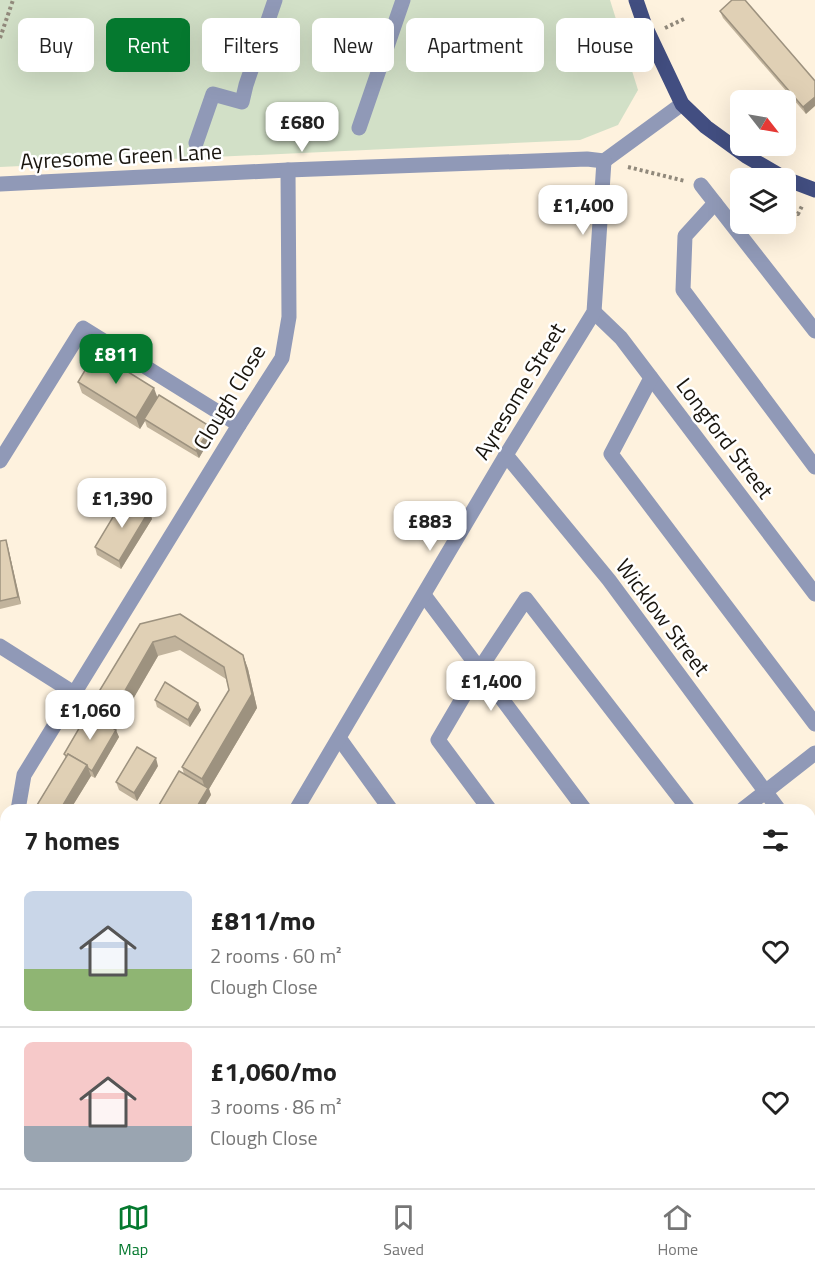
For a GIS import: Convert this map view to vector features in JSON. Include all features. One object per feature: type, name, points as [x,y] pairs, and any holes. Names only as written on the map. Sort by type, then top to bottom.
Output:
[{"type":"main road","points":[[636,0],[645,26],[682,104],[706,127],[766,168]]},
{"type":"main road","points":[[796,183],[815,190]]},
{"type":"street","points":[[196,143],[213,94],[242,102],[275,0]]},
{"type":"street","points":[[359,128],[403,0]]},
{"type":"street","points":[[604,161],[682,104]]},
{"type":"street","name":"Ayresome Green Lane","points":[[0,184],[288,170],[587,159],[604,161]]},
{"type":"street","name":"Ayresome Street","points":[[300,804],[594,312],[604,161]]},
{"type":"street","name":"Clough Close","points":[[19,804],[24,775],[282,358],[289,316],[288,170]]},
{"type":"street","points":[[701,185],[815,332]]},
{"type":"street","points":[[715,203],[685,236],[683,290],[815,467]]},
{"type":"street","name":"Longford Street","points":[[594,312],[621,338],[815,594]]},
{"type":"street","points":[[0,461],[83,328],[239,425]]},
{"type":"street","points":[[651,378],[612,453],[815,724]]},
{"type":"street","name":"Wicklow Street","points":[[507,455],[609,580],[775,804]]},
{"type":"street","points":[[424,595],[580,804]]},
{"type":"street","points":[[486,804],[438,740],[526,598],[684,804]]},
{"type":"street","points":[[0,646],[74,693]]},
{"type":"street","points":[[339,738],[387,804]]},
{"type":"street","points":[[750,804],[815,753]]},
{"type":"path","points":[[0,38],[13,0]]},
{"type":"path","points":[[604,161],[701,185]]},
{"type":"green space","points":[[0,0],[610,0],[616,18],[556,18],[556,72],[632,72],[638,90],[618,125],[580,140],[0,167]]},
{"type":"building","points":[[732,0],[745,0],[815,81],[815,97],[803,107],[796,99],[796,90],[788,90],[720,11]]},
{"type":"building","points":[[96,352],[154,388],[136,418],[78,382]]},
{"type":"building","points":[[159,395],[211,427],[196,451],[144,419]]},
{"type":"building","points":[[125,497],[149,511],[119,561],[95,547]]},
{"type":"building","points":[[6,540],[18,597],[0,601],[0,541]]},
{"type":"building","points":[[180,614],[243,655],[252,694],[202,779],[182,767],[229,690],[224,667],[175,636],[153,642],[108,720],[89,708],[140,624]]},
{"type":"building","points":[[165,682],[198,703],[188,720],[155,700]]},
{"type":"building","points":[[88,713],[116,730],[92,771],[87,765],[64,754]]},
{"type":"building","points":[[137,747],[156,758],[134,793],[116,782]]},
{"type":"building","points":[[68,754],[87,765],[64,804],[38,804]]},
{"type":"building","points":[[179,771],[208,788],[199,804],[160,804]]}]
